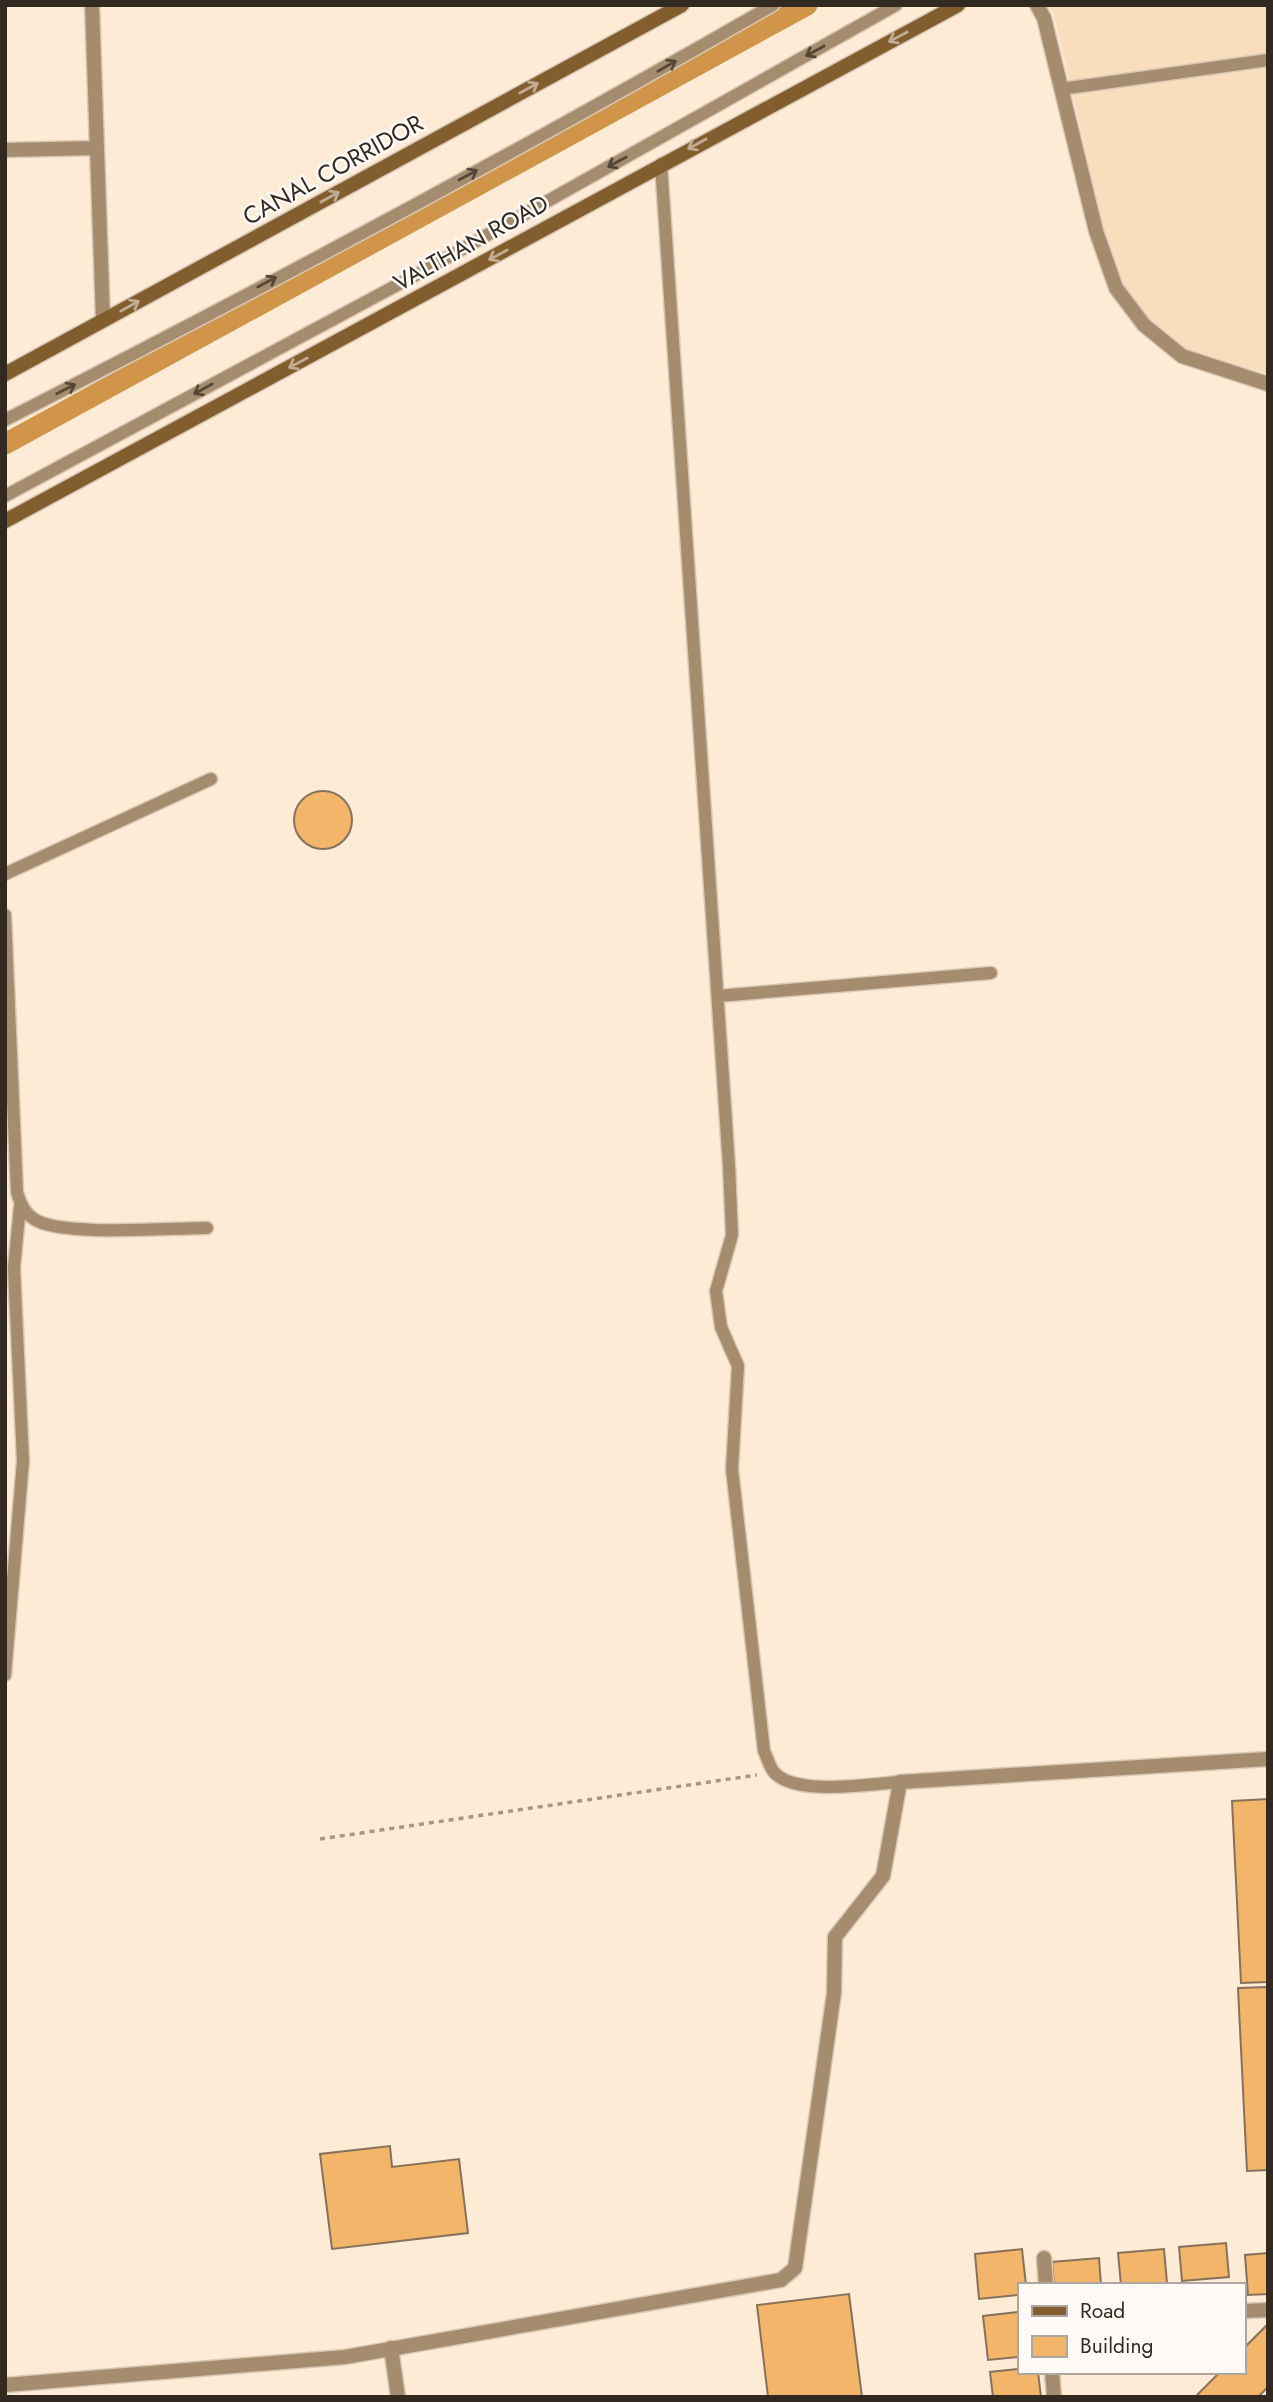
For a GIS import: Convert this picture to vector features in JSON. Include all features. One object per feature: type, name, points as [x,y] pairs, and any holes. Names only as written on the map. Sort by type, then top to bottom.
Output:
[{"type":"main road","name":"CANAL CORRIDOR","points":[[5,374],[682,5]]},
{"type":"main road","name":"VALTHAN ROAD","points":[[5,521],[958,5]]},
{"type":"street","points":[[92,5],[103,320]]},
{"type":"street","points":[[1037,5],[1044,18],[1096,231],[1116,288],[1144,325],[1182,356],[1268,384]]},
{"type":"street","points":[[5,150],[96,148]]},
{"type":"street","points":[[5,2385],[345,2357],[781,2280],[789,2276],[795,2267],[834,1993],[835,1937],[883,1876],[900,1782],[1268,1759]]},
{"type":"street","points":[[1044,2258],[1046,2283]]},
{"type":"street","points":[[1245,2311],[1268,2310]]},
{"type":"street","points":[[391,2348],[398,2397]]},
{"type":"street","points":[[1052,2374],[1054,2397]]},
{"type":"lane","points":[[5,420],[639,82],[773,5]]},
{"type":"lane","points":[[5,496],[425,270],[896,5]]},
{"type":"lane","points":[[1061,89],[1268,60]]},
{"type":"lane","points":[[661,164],[733,1235],[716,1291],[721,1327],[738,1366],[733,1469],[764,1751],[774,1772],[794,1784],[829,1787],[900,1782]]},
{"type":"lane","points":[[5,874],[211,779]]},
{"type":"lane","points":[[5,915],[17,1192],[20,1206],[14,1268],[23,1461],[5,1675]]},
{"type":"lane","points":[[718,996],[991,973]]},
{"type":"lane","points":[[20,1206],[34,1219],[50,1225],[94,1229],[206,1228]]},
{"type":"path","points":[[320,1839],[774,1772]]},
{"type":"shaded area","points":[[1048,5],[1268,5],[1268,374],[1185,350],[1147,316],[1124,285],[1103,225],[1054,15]]},
{"type":"building","points":[[323,791],[339,796],[347,804],[352,820],[347,836],[339,844],[323,849],[307,844],[299,836],[294,820],[299,804],[307,796]]},
{"type":"building","points":[[1268,1799],[1268,1982],[1241,1983],[1232,1801]]},
{"type":"building","points":[[1268,1987],[1268,2170],[1247,2171],[1238,1988]]},
{"type":"building","points":[[390,2146],[392,2167],[459,2159],[468,2233],[332,2249],[320,2154]]},
{"type":"building","points":[[1226,2243],[1229,2277],[1182,2281],[1179,2247]]},
{"type":"building","points":[[1022,2249],[1026,2283],[1018,2283],[1018,2295],[979,2299],[975,2254]]},
{"type":"building","points":[[1164,2249],[1167,2283],[1121,2283],[1118,2253]]},
{"type":"building","points":[[1268,2253],[1268,2294],[1248,2295],[1245,2255]]},
{"type":"building","points":[[1099,2258],[1101,2283],[1054,2283],[1052,2262]]},
{"type":"building","points":[[849,2294],[862,2397],[768,2397],[757,2305]]},
{"type":"building","points":[[1018,2312],[1018,2357],[988,2360],[983,2316]]},
{"type":"building","points":[[1268,2324],[1268,2387],[1258,2397],[1195,2397],[1218,2374],[1245,2374],[1245,2347]]},
{"type":"building","points":[[1018,2369],[1018,2374],[1038,2374],[1041,2397],[993,2397],[990,2372]]},
{"type":"waterway","points":[[5,444],[807,5]]}]
